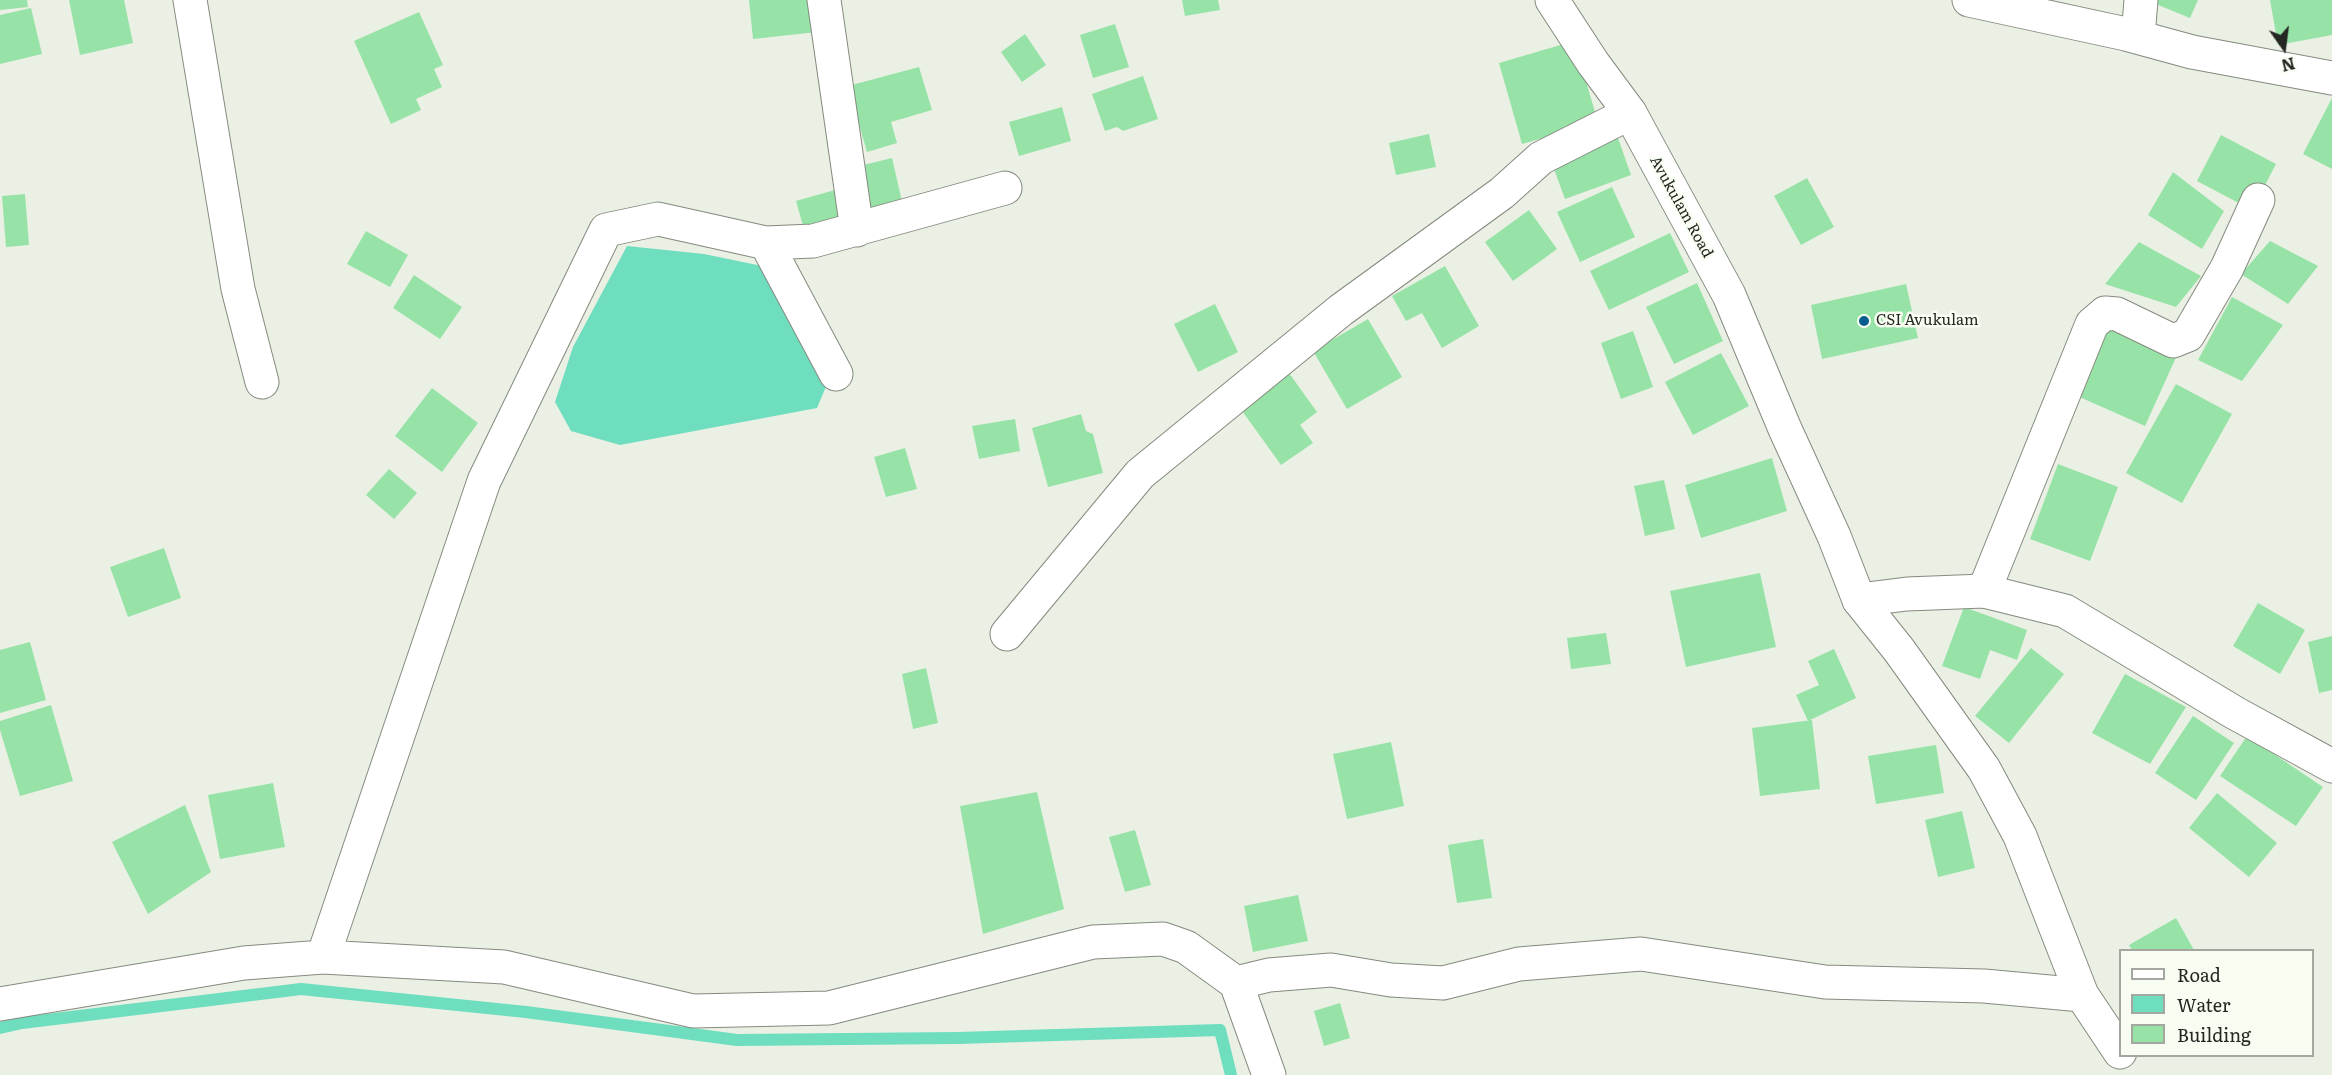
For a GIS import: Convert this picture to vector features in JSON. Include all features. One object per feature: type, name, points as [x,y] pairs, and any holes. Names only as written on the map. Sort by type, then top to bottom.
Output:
[{"type":"street","points":[[189,0],[238,289],[262,382]]},
{"type":"street","points":[[825,0],[858,230]]},
{"type":"street","name":"Avukulam Road","points":[[1552,0],[1593,63],[1630,113],[1729,295],[1785,429],[1834,536],[1859,600],[1899,650],[1984,769],[2019,836],[2082,995],[2119,1049]]},
{"type":"street","points":[[1969,0],[2139,37],[2193,52],[2332,78]]},
{"type":"street","points":[[2139,37],[2141,0]]},
{"type":"street","points":[[1006,634],[1140,474],[1341,310],[1502,193],[1541,158],[1630,113]]},
{"type":"street","points":[[322,957],[484,481],[606,230],[658,219],[766,243],[813,241],[1005,188]]},
{"type":"street","points":[[1984,591],[2092,324],[2105,313],[2117,314],[2173,341],[2188,334],[2227,268],[2258,200]]},
{"type":"street","points":[[766,243],[836,374]]},
{"type":"street","points":[[1859,600],[1907,594],[1984,591],[2065,611],[2235,713],[2332,766]]},
{"type":"street","points":[[0,1004],[244,963],[322,957],[504,967],[693,1011],[829,1008],[1093,942],[1163,939],[1186,947],[1236,983],[1269,1075]]},
{"type":"street","points":[[1236,983],[1269,975],[1331,970],[1391,980],[1443,983],[1519,963],[1641,954],[1825,982],[1984,986],[2082,995]]},
{"type":"street","points":[[2124,1057],[2136,1075]]},
{"type":"water","points":[[627,246],[704,254],[791,272],[828,382],[817,408],[620,445],[571,431],[555,402],[573,347]]},
{"type":"building","points":[[0,0],[27,0],[28,7],[0,10]]},
{"type":"building","points":[[69,0],[124,0],[133,43],[80,55]]},
{"type":"building","points":[[749,0],[814,0],[817,32],[753,39]]},
{"type":"building","points":[[1182,0],[1218,0],[1220,10],[1185,16]]},
{"type":"building","points":[[2146,0],[2198,0],[2190,18]]},
{"type":"building","points":[[2270,0],[2332,0],[2332,35],[2278,45]]},
{"type":"building","points":[[31,8],[42,54],[0,64],[0,15]]},
{"type":"building","points":[[419,12],[443,65],[434,69],[442,87],[416,99],[421,110],[391,124],[354,41]]},
{"type":"building","points":[[1115,24],[1129,67],[1093,78],[1080,35]]},
{"type":"building","points":[[1025,34],[1046,65],[1022,82],[1001,52]]},
{"type":"building","points":[[1574,41],[1598,122],[1522,144],[1499,63]]},
{"type":"building","points":[[919,67],[932,110],[891,122],[897,143],[867,152],[848,86]]},
{"type":"building","points":[[1143,76],[1158,119],[1123,131],[1117,127],[1105,131],[1092,94]]},
{"type":"building","points":[[2332,98],[2332,169],[2303,154]]},
{"type":"building","points":[[1062,107],[1071,141],[1019,156],[1009,122]]},
{"type":"building","points":[[1429,134],[1436,167],[1396,175],[1389,143]]},
{"type":"building","points":[[2221,135],[2276,164],[2252,210],[2197,181]]},
{"type":"building","points":[[1618,138],[1631,175],[1565,199],[1551,161]]},
{"type":"building","points":[[892,158],[904,210],[864,220],[851,168]]},
{"type":"building","points":[[2173,172],[2224,211],[2202,249],[2148,215]]},
{"type":"building","points":[[1807,178],[1834,227],[1801,245],[1774,196]]},
{"type":"building","points":[[1612,187],[1635,237],[1580,262],[1557,212]]},
{"type":"building","points":[[842,188],[852,223],[806,236],[796,201]]},
{"type":"building","points":[[25,194],[29,245],[6,247],[2,196]]},
{"type":"building","points":[[1529,210],[1557,249],[1513,281],[1485,242]]},
{"type":"building","points":[[366,231],[408,255],[390,287],[347,264]]},
{"type":"building","points":[[1670,233],[1689,272],[1609,310],[1590,271]]},
{"type":"building","points":[[2270,241],[2318,266],[2288,304],[2241,274]]},
{"type":"building","points":[[2139,242],[2201,276],[2176,307],[2105,284]]},
{"type":"building","points":[[1445,266],[1479,326],[1442,348],[1422,313],[1406,321],[1392,296]]},
{"type":"building","points":[[414,275],[462,307],[440,339],[393,308]]},
{"type":"building","points":[[1697,283],[1723,341],[1674,364],[1646,307]]},
{"type":"building","name":"CSI Avukulam","points":[[1906,284],[1918,338],[1822,359],[1811,305]]},
{"type":"building","points":[[2232,297],[2283,325],[2242,381],[2198,360]]},
{"type":"building","points":[[1215,304],[1238,352],[1198,372],[1174,324]]},
{"type":"building","points":[[1368,319],[1402,377],[1347,409],[1313,351]]},
{"type":"building","points":[[2109,322],[2178,353],[2145,426],[2075,395]]},
{"type":"building","points":[[1633,331],[1653,387],[1621,399],[1601,343]]},
{"type":"building","points":[[1721,353],[1749,406],[1693,435],[1665,382]]},
{"type":"building","points":[[1289,373],[1317,412],[1300,425],[1313,443],[1281,465],[1240,408]]},
{"type":"building","points":[[2176,384],[2232,414],[2182,503],[2126,473]]},
{"type":"building","points":[[432,388],[478,423],[442,472],[395,436]]},
{"type":"building","points":[[1081,414],[1086,431],[1093,434],[1103,473],[1048,487],[1032,428]]},
{"type":"building","points":[[1015,419],[1020,451],[979,459],[972,426]]},
{"type":"building","points":[[905,448],[917,489],[886,497],[874,457]]},
{"type":"building","points":[[1772,458],[1787,511],[1701,538],[1685,485]]},
{"type":"building","points":[[2058,464],[2118,487],[2090,561],[2030,539]]},
{"type":"building","points":[[389,469],[417,493],[394,519],[366,495]]},
{"type":"building","points":[[1664,480],[1675,529],[1645,536],[1634,486]]},
{"type":"building","points":[[164,548],[181,598],[128,617],[110,567]]},
{"type":"building","points":[[1760,573],[1776,647],[1686,667],[1670,591]]},
{"type":"building","points":[[2258,603],[2305,630],[2280,674],[2233,646]]},
{"type":"building","points":[[1964,607],[2027,630],[2017,660],[1990,650],[1980,679],[1942,666]]},
{"type":"building","points":[[1606,633],[1611,664],[1571,669],[1567,638]]},
{"type":"building","points":[[2332,636],[2332,690],[2319,693],[2308,642]]},
{"type":"building","points":[[30,642],[46,700],[0,713],[0,650]]},
{"type":"building","points":[[2031,648],[2064,674],[2009,743],[1975,716]]},
{"type":"building","points":[[1834,649],[1856,698],[1808,721],[1796,695],[1819,685],[1808,661]]},
{"type":"building","points":[[926,668],[938,723],[913,729],[902,674]]},
{"type":"building","points":[[2125,674],[2186,707],[2150,764],[2092,733]]},
{"type":"building","points":[[51,705],[73,781],[20,796],[0,730],[0,721]]},
{"type":"building","points":[[2193,716],[2234,743],[2196,800],[2155,773]]},
{"type":"building","points":[[1812,720],[1820,789],[1760,796],[1752,728]]},
{"type":"building","points":[[2247,736],[2323,787],[2296,826],[2220,776]]},
{"type":"building","points":[[1391,742],[1404,806],[1347,819],[1333,754]]},
{"type":"building","points":[[1936,745],[1944,793],[1876,804],[1868,756]]},
{"type":"building","points":[[273,783],[285,847],[220,859],[208,795]]},
{"type":"building","points":[[1037,792],[1064,909],[983,934],[960,806]]},
{"type":"building","points":[[2217,793],[2277,843],[2249,877],[2189,828]]},
{"type":"building","points":[[185,805],[211,872],[148,914],[112,842]]},
{"type":"building","points":[[1962,811],[1975,868],[1938,877],[1925,820]]},
{"type":"building","points":[[1135,830],[1151,885],[1125,892],[1109,837]]},
{"type":"building","points":[[1483,839],[1492,898],[1457,903],[1448,845]]},
{"type":"building","points":[[1298,895],[1308,941],[1253,952],[1244,906]]},
{"type":"building","points":[[2176,918],[2193,949],[2131,949],[2129,945]]},
{"type":"building","points":[[1340,1003],[1350,1038],[1324,1046],[1314,1011]]},
{"type":"waterway","points":[[0,1028],[22,1023],[301,989],[526,1012],[737,1040],[958,1038],[1220,1030],[1231,1075]]},
{"type":"place","name":"CSI Avukulam","points":[[1864,321]]}]
